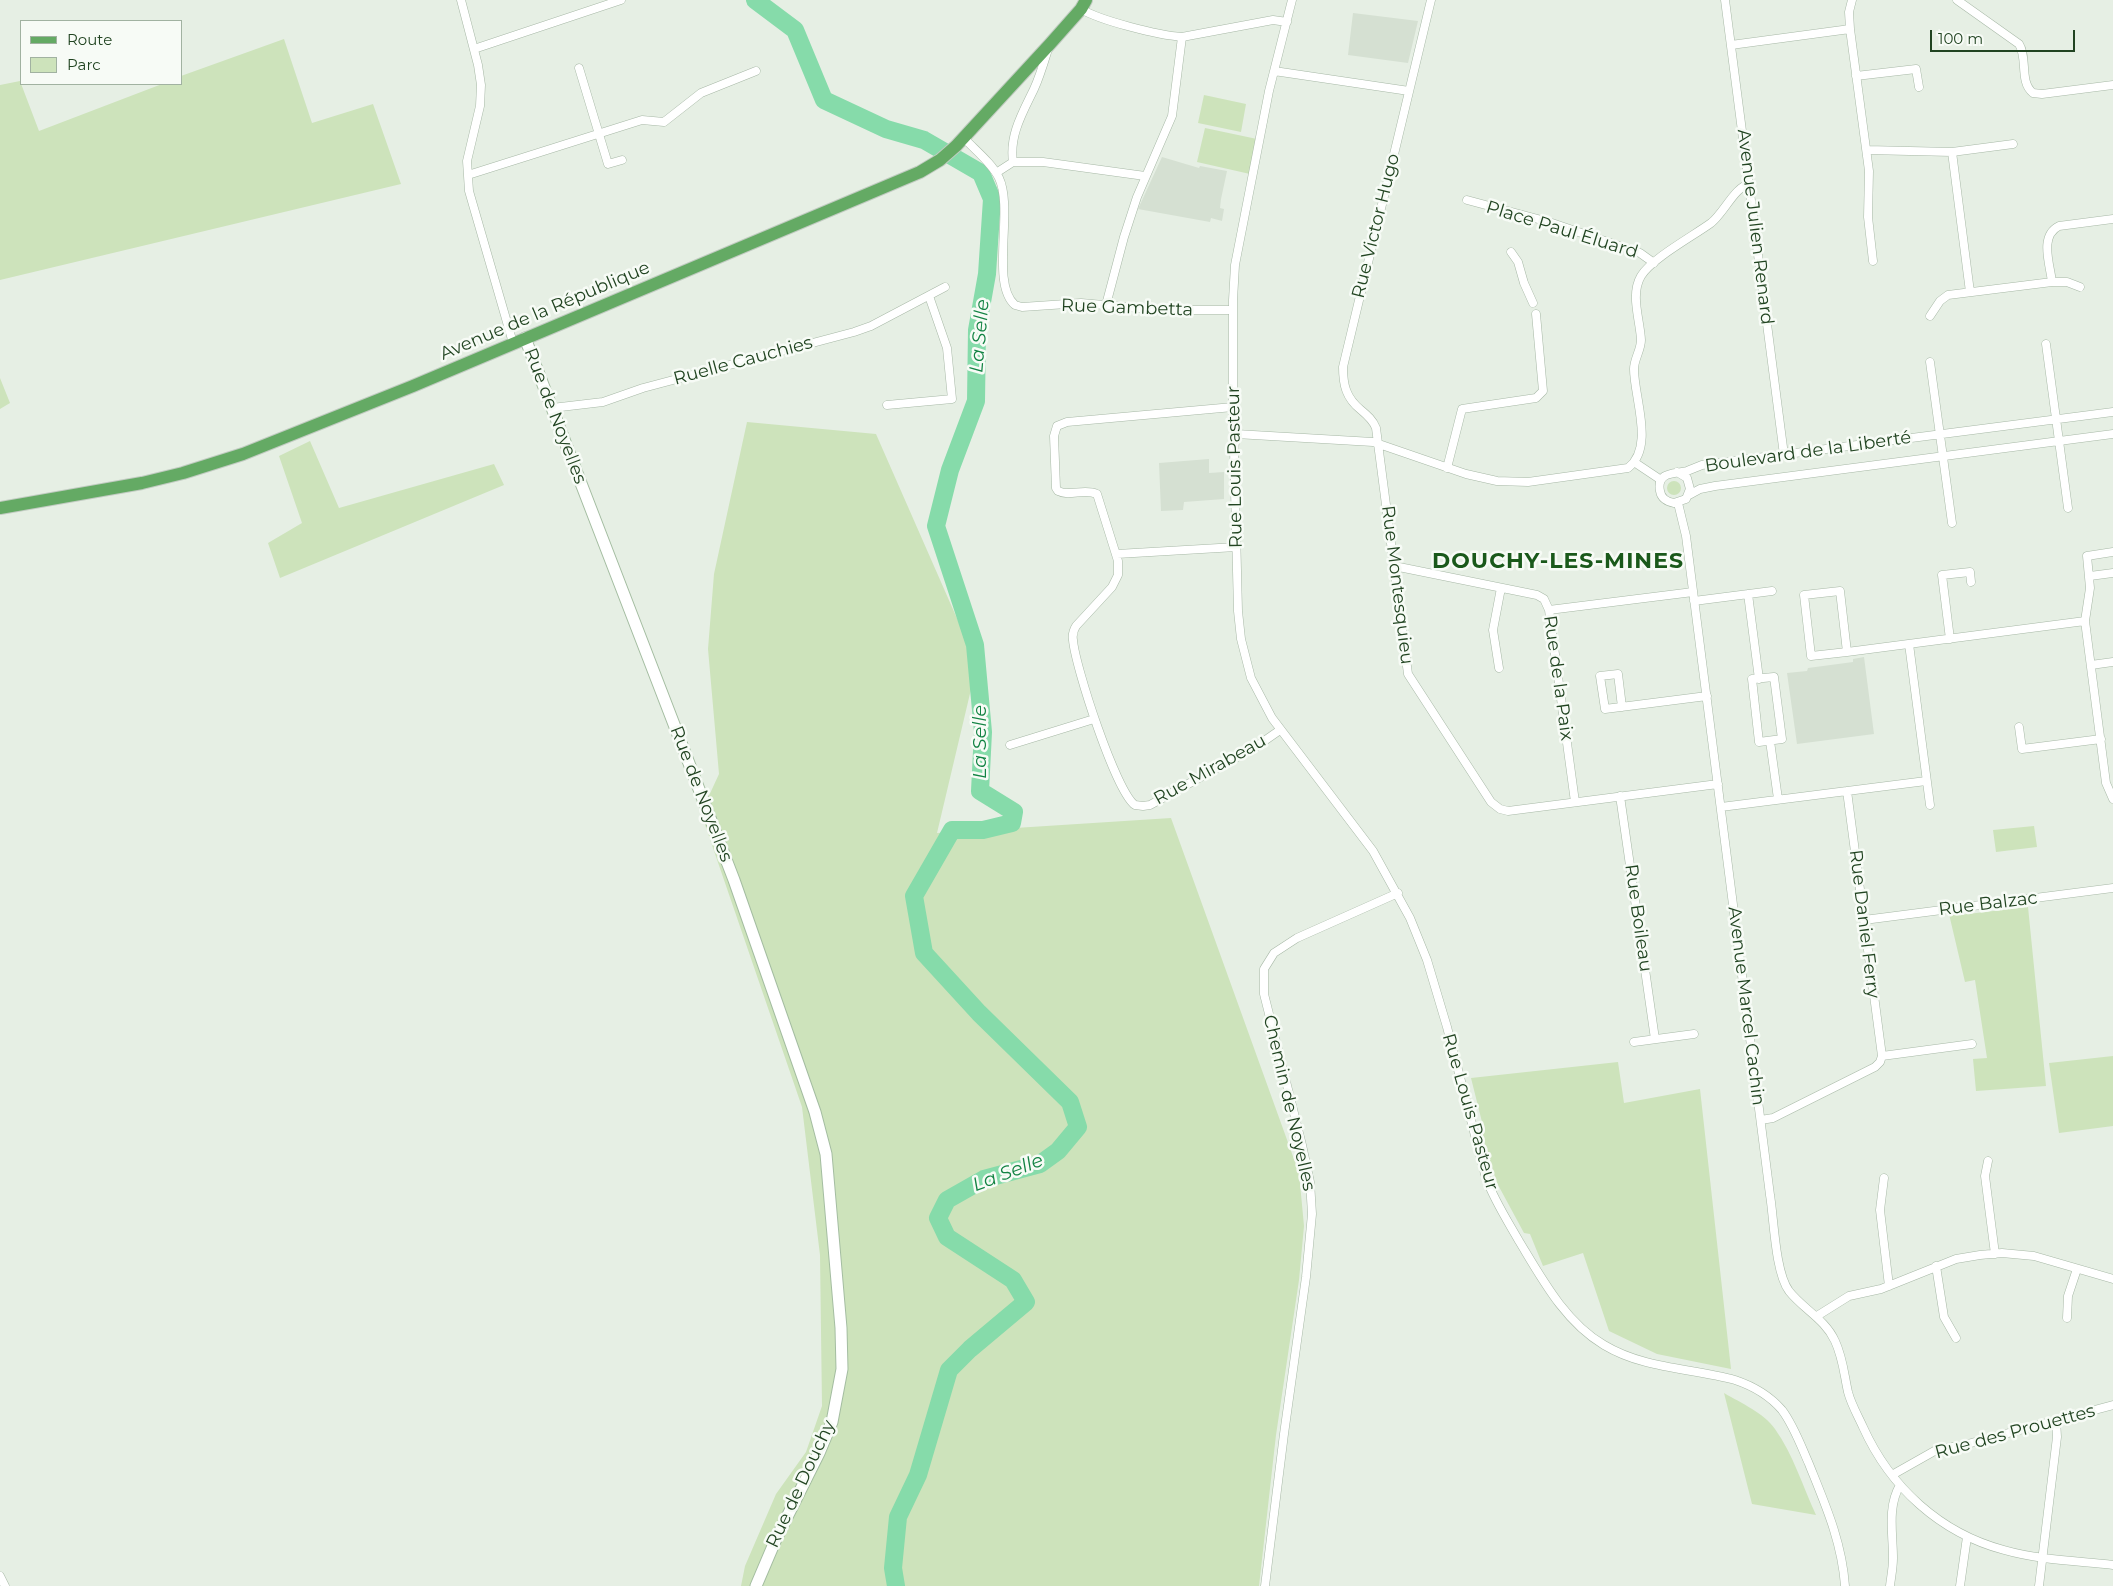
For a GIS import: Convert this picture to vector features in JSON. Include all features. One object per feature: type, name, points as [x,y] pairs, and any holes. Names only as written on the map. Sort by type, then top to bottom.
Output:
[{"type":"main road","name":"Avenue de la République","points":[[0,508],[142,483],[218,462],[272,443],[920,172],[936,163],[960,142],[1050,44],[1083,4]]},
{"type":"street","points":[[461,0],[480,71],[482,92],[468,154],[468,175],[473,205],[519,340]]},
{"type":"street","points":[[474,49],[621,0]]},
{"type":"street","name":"Rue Louis Pasteur","points":[[1292,0],[1274,71],[1236,258],[1233,310],[1236,547],[1238,611],[1246,662],[1258,694],[1280,730],[1373,850],[1398,893],[1415,928],[1427,960],[1447,1027],[1481,1161],[1491,1192],[1553,1296],[1583,1329],[1603,1345],[1656,1365],[1735,1380],[1762,1393],[1781,1409],[1797,1437],[1835,1531],[1842,1558],[1845,1586]]},
{"type":"street","name":"Rue Victor Hugo","points":[[1378,443],[1373,421],[1356,406],[1348,395],[1343,373],[1344,361],[1431,0]]},
{"type":"street","name":"Avenue Julien Renard","points":[[1725,0],[1784,455]]},
{"type":"street","points":[[1852,0],[1849,12],[1850,29],[1869,176],[1868,217],[1873,261]]},
{"type":"street","points":[[1957,0],[2019,44],[2023,52],[2027,84],[2033,93],[2042,94],[2113,85]]},
{"type":"street","points":[[1083,4],[1098,18],[1167,35],[1182,36],[1274,20],[1287,22]]},
{"type":"street","points":[[1731,45],[1850,29]]},
{"type":"street","points":[[1106,305],[1124,237],[1145,176],[1172,116],[1182,36]]},
{"type":"street","name":"Avenue de la République","points":[[1013,162],[1012,154],[1017,125],[1038,80],[1050,44]]},
{"type":"street","points":[[580,68],[608,164],[622,160]]},
{"type":"street","points":[[1856,76],[1916,69],[1919,87]]},
{"type":"street","points":[[468,175],[642,120],[664,122],[704,91],[756,71]]},
{"type":"street","points":[[1274,71],[1409,91]]},
{"type":"street","points":[[960,142],[996,173],[1013,162],[1051,163],[1145,176]]},
{"type":"street","points":[[1866,150],[1952,152],[2013,144]]},
{"type":"street","points":[[1952,152],[1970,292]]},
{"type":"street","name":"Rue Gambetta","points":[[996,173],[1001,181],[1004,199],[1004,277],[1011,300],[1015,305],[1022,307],[1081,303],[1160,310],[1233,310]]},
{"type":"street","points":[[1236,434],[1378,443],[1482,479],[1522,482],[1624,469],[1634,462],[1642,438],[1634,368],[1641,343],[1636,293],[1642,273],[1713,222],[1736,192],[1743,186],[1750,184]]},
{"type":"street","name":"Place Paul Éluard","points":[[1468,200],[1549,222],[1640,252],[1654,263]]},
{"type":"street","points":[[2052,282],[2047,243],[2048,236],[2053,230],[2059,226],[2113,220]]},
{"type":"street","points":[[1510,252],[1518,262],[1524,283],[1533,303]]},
{"type":"street","points":[[1930,316],[1945,296],[2052,282],[2067,282],[2080,288]]},
{"type":"street","name":"Ruelle Cauchies","points":[[552,408],[603,402],[642,388],[854,332],[871,326],[945,288]]},
{"type":"street","points":[[887,405],[952,399],[947,348],[929,296]]},
{"type":"street","points":[[1447,468],[1462,409],[1536,398],[1544,391],[1536,314]]},
{"type":"street","name":"Rue de Noyelles","points":[[519,340],[552,408],[736,886],[819,1124],[826,1154],[836,1261]]},
{"type":"street","points":[[2046,344],[2068,508]]},
{"type":"street","points":[[1930,362],[1952,523]]},
{"type":"street","points":[[1010,745],[1094,719],[1077,663],[1073,634],[1081,618],[1115,583],[1119,570],[1117,554],[1097,494],[1091,491],[1064,494],[1058,491],[1055,484],[1054,436],[1057,426],[1063,422],[1233,407]]},
{"type":"street","name":"Boulevard de la Liberté","points":[[1677,472],[1702,465],[2113,412]]},
{"type":"street","name":"Boulevard de la Liberté","points":[[1688,495],[1700,489],[1715,486],[2113,434]]},
{"type":"street","name":"Rue Montesquieu","points":[[1378,443],[1410,678],[1491,802],[1500,810],[1508,811],[1718,784]]},
{"type":"street","points":[[1634,462],[1661,480]]},
{"type":"street","points":[[1677,472],[1685,476],[1689,482],[1688,495],[1678,503],[1669,502],[1663,498],[1660,489],[1661,480],[1668,474],[1677,472]]},
{"type":"street","name":"Avenue Marcel Cachin","points":[[1678,503],[1684,520],[1781,1274],[1789,1291],[1816,1316],[1834,1339],[1844,1363],[1848,1389],[1865,1432],[1878,1456],[1913,1500],[1934,1517],[1967,1537],[2003,1550],[2042,1557],[2113,1565]]},
{"type":"street","points":[[1117,554],[1236,547]]},
{"type":"street","points":[[2113,552],[2087,556],[2090,594],[2086,621],[2106,783],[2113,799]]},
{"type":"street","name":"Rue de la Paix","points":[[1394,566],[1541,597],[1546,602],[1549,610],[1575,802]]},
{"type":"street","points":[[1950,638],[1942,575],[1970,572],[1971,582]]},
{"type":"street","points":[[2090,576],[2113,573]]},
{"type":"street","points":[[1499,668],[1493,630],[1501,588]]},
{"type":"street","points":[[1694,601],[1772,591]]},
{"type":"street","points":[[1847,652],[1840,591],[1804,596],[1811,656],[1847,652],[2086,621]]},
{"type":"street","points":[[1549,610],[1693,592]]},
{"type":"street","points":[[1748,594],[1759,679]]},
{"type":"street","points":[[1909,644],[1930,805]]},
{"type":"street","points":[[2091,665],[2113,662]]},
{"type":"street","points":[[1622,707],[1618,674],[1600,676],[1604,709],[1622,707],[1707,696]]},
{"type":"street","points":[[1774,677],[1782,739],[1770,741],[1759,742],[1752,680],[1774,677]]},
{"type":"street","name":"Rue Mirabeau","points":[[1094,719],[1127,796],[1132,803],[1139,806],[1150,805],[1257,746],[1280,730]]},
{"type":"street","points":[[2019,727],[2022,749],[2101,739]]},
{"type":"street","points":[[1770,741],[1778,799]]},
{"type":"street","points":[[2104,762],[2113,761]]},
{"type":"street","points":[[1721,807],[1926,781]]},
{"type":"street","name":"Rue Daniel Ferry","points":[[1847,791],[1882,1056]]},
{"type":"street","name":"Rue Boileau","points":[[1620,796],[1655,1039]]},
{"type":"street","name":"Rue Balzac","points":[[1864,920],[2113,888]]},
{"type":"street","name":"Chemin de Noyelles","points":[[1265,1586],[1282,1443],[1309,1256],[1312,1214],[1310,1182],[1264,994],[1262,980],[1264,969],[1270,957],[1291,941],[1398,893]]},
{"type":"street","points":[[1634,1042],[1694,1034]]},
{"type":"street","points":[[1761,1120],[1778,1116],[1875,1067],[1880,1062],[1882,1056],[1972,1044]]},
{"type":"street","points":[[1988,1161],[1985,1176],[1995,1254]]},
{"type":"street","points":[[1884,1178],[1880,1210],[1889,1286]]},
{"type":"street","points":[[1816,1316],[1845,1297],[1889,1286],[1963,1257],[1995,1254],[2034,1256],[2113,1278]]},
{"type":"street","name":"Rue de Douchy","points":[[756,1586],[779,1532],[824,1442],[834,1412],[840,1380],[842,1348],[836,1261]]},
{"type":"street","points":[[1936,1266],[1944,1317],[1956,1338]]},
{"type":"street","points":[[2067,1318],[2068,1296],[2077,1269]]},
{"type":"street","name":"Rue des Prouettes","points":[[1892,1475],[1938,1450],[1960,1446],[2113,1405]]},
{"type":"street","points":[[2039,1586],[2057,1437],[2056,1420]]},
{"type":"street","points":[[1890,1586],[1893,1560],[1892,1503],[1900,1486]]},
{"type":"street","points":[[1960,1586],[1967,1537]]},
{"type":"street","points":[[0,1576],[5,1586]]},
{"type":"shaded area","points":[[1353,13],[1418,21],[1408,63],[1348,55]]},
{"type":"shaded area","points":[[1162,157],[1199,168],[1200,166],[1227,171],[1220,208],[1224,209],[1222,221],[1211,218],[1210,222],[1138,209]]},
{"type":"shaded area","points":[[1209,459],[1209,473],[1224,472],[1224,499],[1184,502],[1183,510],[1161,511],[1159,463]]},
{"type":"shaded area","points":[[1864,657],[1874,734],[1797,744],[1787,673],[1853,662],[1853,659]]},
{"type":"green space","points":[[284,39],[312,123],[373,104],[401,184],[0,280],[0,85],[20,81],[39,131],[159,85],[182,85],[182,76]]},
{"type":"green space","points":[[1204,95],[1246,104],[1241,132],[1198,123]]},
{"type":"green space","points":[[1205,128],[1257,139],[1250,174],[1197,162]]},
{"type":"green space","points":[[0,378],[10,403],[0,409]]},
{"type":"green space","points":[[747,422],[876,434],[977,664],[937,833],[1171,818],[1299,1173],[1304,1226],[1299,1280],[1276,1435],[1259,1586],[741,1586],[745,1566],[776,1494],[806,1452],[822,1406],[820,1255],[802,1107],[701,813],[719,774],[708,649],[714,574]]},
{"type":"green space","points":[[310,441],[339,508],[494,464],[504,485],[280,578],[268,543],[302,523],[279,456]]},
{"type":"green space","points":[[1671,481],[1677,481],[1681,488],[1677,495],[1671,495],[1667,491],[1667,485]]},
{"type":"green space","points":[[2034,826],[2037,847],[1996,852],[1993,830]]},
{"type":"green space","points":[[2028,907],[2046,1086],[1976,1091],[1973,1059],[1987,1058],[1975,980],[1965,982],[1949,914],[1959,915]]},
{"type":"green space","points":[[2113,1056],[2113,1126],[2059,1133],[2049,1063]]},
{"type":"green space","points":[[1618,1062],[1624,1103],[1700,1089],[1731,1369],[1657,1354],[1609,1331],[1583,1253],[1543,1266],[1530,1234],[1524,1233],[1497,1183],[1480,1128],[1483,1126],[1471,1078]]},
{"type":"green space","points":[[1724,1393],[1759,1413],[1775,1429],[1792,1460],[1816,1515],[1752,1504]]},
{"type":"waterway","name":"La Selle","points":[[755,0],[795,30],[824,100],[886,129],[924,140],[981,173],[992,199],[987,274],[977,330],[976,401],[950,470],[936,526],[975,645],[983,732],[980,791],[1014,812],[1012,823],[983,830],[952,830],[914,896],[924,953],[979,1013],[1070,1102],[1078,1127],[1058,1151],[1040,1164],[984,1179],[947,1200],[938,1218],[947,1237],[1013,1280],[1026,1302],[970,1349],[949,1370],[918,1475],[898,1517],[893,1568],[896,1586]]},
{"type":"district","name":"DOUCHY-LES-MINES","points":[[1558,562]]}]
